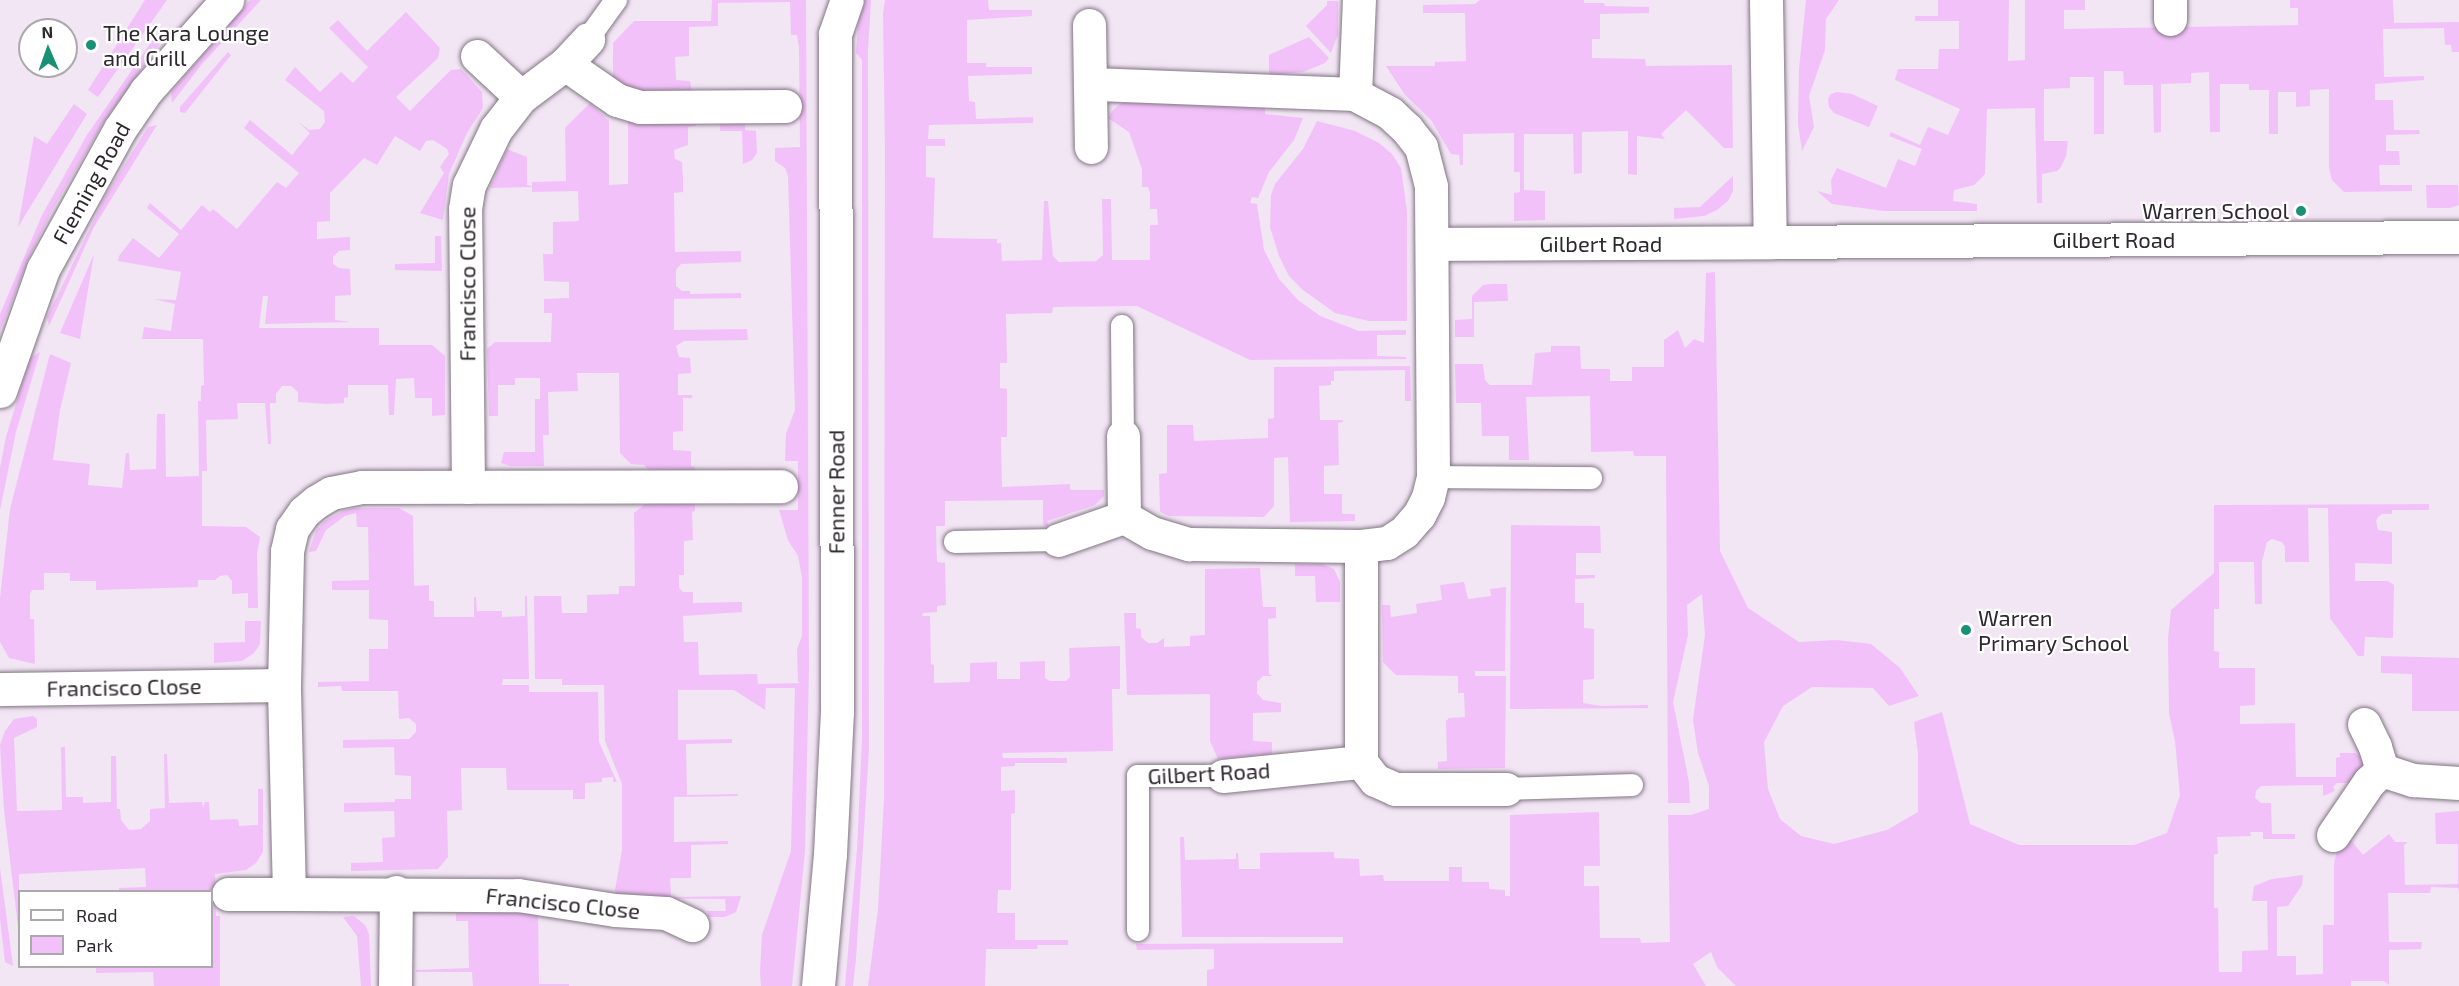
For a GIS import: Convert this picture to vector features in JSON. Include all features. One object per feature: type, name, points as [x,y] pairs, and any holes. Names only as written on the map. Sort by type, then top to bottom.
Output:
[{"type":"street","name":"Fleming Road","points":[[0,391],[43,269],[120,129],[146,91],[226,0]]},
{"type":"street","points":[[823,0],[835,34]]},
{"type":"street","name":"Fenner Road","points":[[818,986],[830,854],[837,712],[835,34],[848,0]]},
{"type":"street","points":[[1355,94],[1359,0]]},
{"type":"street","points":[[1766,0],[1770,242]]},
{"type":"street","points":[[1089,25],[1091,147]]},
{"type":"street","name":"Francisco Close","points":[[468,487],[465,209],[469,185],[495,129],[521,97],[566,64],[588,39]]},
{"type":"street","points":[[477,56],[521,97]]},
{"type":"street","points":[[566,64],[617,100],[640,107],[785,106]]},
{"type":"street","points":[[1058,540],[1124,517],[1152,533],[1189,544],[1362,546],[1387,543],[1404,532],[1419,515],[1428,497],[1433,477],[1431,186],[1421,147],[1390,113],[1355,94],[1091,84]]},
{"type":"street","name":"Gilbert Road","points":[[1432,244],[2459,237]]},
{"type":"street","points":[[1123,436],[1124,517]]},
{"type":"street","points":[[289,894],[284,686],[287,551],[292,529],[304,512],[331,493],[346,489],[781,486]]},
{"type":"street","points":[[1362,546],[1361,762],[1375,780],[1395,789],[1506,789]]},
{"type":"street","name":"Francisco Close","points":[[0,689],[284,686]]},
{"type":"street","points":[[2364,724],[2375,747],[2382,770]]},
{"type":"street","name":"Gilbert Road","points":[[1223,776],[1361,762]]},
{"type":"street","points":[[2382,770],[2413,780],[2459,783]]},
{"type":"street","points":[[2334,835],[2370,782],[2382,770]]},
{"type":"street","name":"Francisco Close","points":[[228,894],[396,892],[518,895],[615,910],[666,913],[692,925]]},
{"type":"street","points":[[395,986],[396,892]]},
{"type":"lane","name":"Francisco Close","points":[[588,39],[616,0]]},
{"type":"lane","points":[[1122,326],[1123,436]]},
{"type":"lane","points":[[1433,477],[1591,477]]},
{"type":"lane","points":[[955,542],[1058,540]]},
{"type":"lane","name":"Gilbert Road","points":[[1138,930],[1138,776],[1223,776]]},
{"type":"lane","points":[[1506,789],[1632,785]]},
{"type":"green space","points":[[145,0],[167,0],[98,97],[88,90]]},
{"type":"green space","points":[[250,0],[261,0],[202,64],[172,103],[171,92]]},
{"type":"green space","points":[[712,0],[806,0],[809,668],[805,852],[792,986],[761,986],[760,973],[762,935],[791,851],[795,688],[766,688],[765,710],[734,690],[678,690],[678,740],[732,739],[732,743],[686,744],[687,795],[738,794],[738,796],[674,797],[674,842],[728,841],[728,844],[691,845],[691,878],[670,878],[671,897],[741,896],[736,912],[725,917],[708,917],[707,911],[726,911],[725,899],[618,898],[615,890],[622,850],[622,784],[605,741],[604,685],[562,685],[562,679],[535,679],[534,596],[561,596],[562,613],[587,613],[587,595],[619,594],[619,586],[635,586],[634,513],[650,500],[695,499],[695,511],[692,512],[693,540],[684,541],[684,575],[679,575],[679,588],[683,592],[693,592],[693,603],[742,602],[742,612],[683,616],[684,642],[698,642],[699,675],[757,674],[758,684],[801,683],[798,682],[797,649],[802,636],[802,577],[798,556],[788,540],[779,510],[798,510],[798,461],[785,461],[786,434],[795,410],[788,176],[785,168],[775,161],[775,148],[800,147],[799,48],[797,35],[791,35],[790,2],[718,3],[718,26],[689,27],[689,56],[675,57],[676,80],[690,81],[692,92],[636,93],[613,83],[613,43],[634,21],[711,21]]},
{"type":"green space","points":[[860,0],[871,0],[868,51],[869,750],[856,959],[853,986],[845,986],[857,850],[862,739],[862,60],[856,53]]},
{"type":"green space","points":[[885,0],[988,0],[989,10],[1032,10],[1032,16],[967,20],[967,63],[986,63],[986,67],[1032,67],[1032,74],[968,76],[969,101],[975,102],[976,119],[1033,117],[1033,123],[929,125],[928,139],[945,139],[945,146],[926,146],[926,177],[935,178],[933,238],[997,239],[997,243],[1001,243],[1002,261],[1042,260],[1044,201],[1048,201],[1053,256],[1059,262],[1096,261],[1103,255],[1102,199],[1111,199],[1112,260],[1150,260],[1150,225],[1158,225],[1157,209],[1150,209],[1148,187],[1142,187],[1142,169],[1129,132],[1108,118],[1113,110],[1122,103],[1135,100],[1265,106],[1265,114],[1303,118],[1294,140],[1269,172],[1258,198],[1252,197],[1250,203],[1257,204],[1264,250],[1279,279],[1298,300],[1320,316],[1359,331],[1406,330],[1406,335],[1377,335],[1377,356],[1406,357],[1406,359],[1250,360],[1137,306],[1053,307],[1052,313],[1006,314],[1007,363],[1000,363],[1000,388],[1007,389],[1007,437],[1001,437],[1002,487],[1070,484],[1070,490],[1104,490],[1104,496],[1095,505],[1047,521],[1049,526],[1047,527],[1043,525],[1043,500],[945,501],[945,526],[936,526],[937,562],[945,563],[946,605],[937,606],[937,612],[923,613],[922,616],[930,616],[931,664],[934,665],[934,683],[970,682],[970,663],[997,662],[997,679],[1020,679],[1020,662],[1045,661],[1045,678],[1050,681],[1066,681],[1070,677],[1069,648],[1120,646],[1120,689],[1112,689],[1113,751],[1002,753],[1003,758],[1067,758],[1067,763],[1015,763],[1015,766],[1001,767],[1001,791],[1015,790],[1015,813],[1011,814],[1011,890],[998,890],[997,913],[1015,913],[1015,940],[1068,940],[1068,945],[1038,945],[1037,949],[986,949],[985,986],[868,986],[878,909],[884,799],[885,150],[883,14]]},
{"type":"green space","points":[[1480,0],[1584,0],[1584,3],[1604,3],[1605,6],[1649,7],[1649,13],[1600,14],[1600,39],[1592,39],[1592,58],[1645,59],[1646,66],[1732,65],[1733,148],[1724,148],[1686,110],[1661,134],[1665,139],[1637,136],[1637,175],[1628,174],[1628,131],[1582,132],[1582,173],[1574,174],[1573,134],[1524,134],[1524,190],[1545,191],[1545,220],[1514,221],[1514,193],[1520,192],[1520,172],[1514,172],[1514,133],[1463,134],[1463,165],[1460,165],[1459,155],[1451,154],[1431,120],[1405,95],[1386,66],[1435,66],[1435,62],[1466,61],[1465,13],[1423,13],[1423,5],[1475,4]]},
{"type":"green space","points":[[1806,0],[1839,0],[1826,19],[1825,50],[1809,96],[1814,127],[1802,151],[1798,124],[1799,69]]},
{"type":"green space","points":[[1938,0],[2009,0],[2008,61],[2025,60],[2025,0],[2085,0],[2085,10],[2064,10],[2064,29],[2298,25],[2298,8],[2290,8],[2290,0],[2393,0],[2394,23],[2459,22],[2459,52],[2452,52],[2451,45],[2445,45],[2444,28],[2383,29],[2384,77],[2424,76],[2424,80],[2375,84],[2375,100],[2393,100],[2394,130],[2419,130],[2420,134],[2386,135],[2386,151],[2399,151],[2400,165],[2379,165],[2380,185],[2412,185],[2412,191],[2344,192],[2332,180],[2329,168],[2329,89],[2310,90],[2310,106],[2296,107],[2296,92],[2278,92],[2278,134],[2269,134],[2269,90],[2249,90],[2249,84],[2220,84],[2220,132],[2210,132],[2209,72],[2191,73],[2191,83],[2161,84],[2161,132],[2154,133],[2153,85],[2124,85],[2123,71],[2104,71],[2104,134],[2094,134],[2094,77],[2070,77],[2070,88],[2044,89],[2044,141],[2068,141],[2066,156],[2061,167],[2057,171],[2042,174],[2042,203],[2037,203],[2035,108],[1987,109],[1985,174],[1974,185],[1954,190],[1953,201],[1977,204],[1977,211],[1884,211],[1832,204],[1817,191],[1832,195],[1831,180],[1837,168],[1886,188],[1898,159],[1915,166],[1922,149],[1889,136],[1891,132],[1920,145],[1928,127],[1948,135],[1960,109],[1895,80],[1898,69],[1938,69],[1939,49],[1959,49],[1959,21],[1915,21],[1915,16],[1938,16]]},
{"type":"green space","points":[[1327,1],[1338,1],[1338,34],[1331,53],[1306,26],[1327,5]]},
{"type":"green space","points":[[406,12],[440,48],[438,58],[396,97],[410,111],[451,70],[461,69],[482,92],[483,108],[467,133],[449,174],[443,220],[420,213],[444,173],[440,167],[449,154],[447,149],[433,140],[426,141],[420,151],[395,136],[377,165],[364,158],[330,193],[330,221],[317,222],[317,239],[350,237],[350,250],[339,251],[333,257],[333,264],[339,268],[350,269],[351,295],[335,296],[335,320],[351,322],[265,324],[268,296],[263,296],[259,328],[379,328],[379,345],[432,345],[445,356],[445,415],[432,416],[432,398],[415,398],[414,378],[396,379],[394,415],[389,415],[388,385],[348,385],[348,397],[344,398],[344,403],[326,404],[298,402],[298,392],[291,386],[282,386],[276,394],[276,403],[270,403],[271,444],[268,444],[265,403],[237,403],[238,419],[206,420],[207,471],[202,471],[202,526],[246,527],[260,537],[257,553],[258,608],[248,608],[248,593],[232,594],[232,581],[227,575],[215,580],[198,580],[198,587],[96,590],[96,581],[70,581],[70,573],[44,573],[44,590],[32,590],[30,594],[30,619],[34,619],[35,664],[9,658],[0,642],[0,598],[10,509],[50,354],[71,363],[60,410],[53,460],[90,464],[88,485],[122,488],[126,453],[129,453],[130,470],[156,469],[157,414],[165,414],[166,477],[199,476],[198,401],[201,401],[201,386],[204,385],[203,339],[142,339],[144,327],[171,331],[175,304],[154,299],[176,300],[181,272],[118,261],[119,256],[133,238],[159,258],[179,234],[147,208],[150,203],[181,230],[202,205],[210,212],[213,209],[237,229],[277,182],[286,188],[299,173],[244,128],[250,120],[292,155],[310,133],[297,121],[309,130],[320,129],[325,122],[324,111],[285,80],[295,67],[320,92],[341,72],[353,83],[368,67],[329,28],[338,20],[367,51]]},
{"type":"green space","points":[[156,35],[162,41],[103,123],[54,207],[29,257],[0,331],[0,314],[42,215],[87,135]]},
{"type":"green space","points":[[1309,37],[1329,58],[1325,63],[1303,72],[1269,75],[1269,55]]},
{"type":"green space","points":[[228,52],[231,55],[185,113],[180,112],[180,107]]},
{"type":"green space","points":[[1837,92],[1852,94],[1878,106],[1869,127],[1834,113],[1829,107],[1828,99],[1831,94]]},
{"type":"green space","points":[[590,103],[609,121],[609,185],[628,184],[628,120],[696,121],[696,126],[688,127],[688,145],[674,150],[675,159],[682,162],[683,179],[683,192],[674,193],[675,252],[741,251],[741,262],[681,264],[676,270],[676,286],[682,291],[690,291],[690,294],[741,293],[741,298],[674,299],[674,330],[747,329],[748,340],[684,341],[676,346],[679,357],[690,358],[691,373],[678,374],[678,395],[692,395],[692,398],[683,398],[683,431],[673,432],[673,450],[691,451],[691,466],[695,467],[695,472],[651,473],[644,465],[631,464],[620,453],[619,373],[577,373],[578,391],[548,392],[549,435],[543,435],[544,466],[510,466],[501,463],[504,452],[535,452],[535,399],[540,399],[540,378],[515,378],[515,385],[498,385],[498,416],[489,416],[487,349],[495,342],[551,342],[552,313],[544,313],[544,299],[569,298],[569,282],[544,281],[543,254],[553,254],[553,222],[579,221],[578,191],[532,192],[532,187],[490,188],[507,149],[527,157],[527,185],[532,186],[532,182],[566,181],[565,128]]},
{"type":"green space","points":[[74,104],[87,114],[18,227],[34,136],[47,144]]},
{"type":"green space","points":[[720,120],[745,120],[745,130],[756,131],[757,153],[752,160],[743,164],[742,131],[720,131]]},
{"type":"green space","points":[[1317,121],[1355,131],[1379,143],[1392,154],[1401,168],[1407,211],[1407,321],[1369,321],[1335,313],[1303,290],[1289,276],[1279,256],[1270,227],[1271,195],[1275,184],[1303,149]]},
{"type":"green space","points":[[157,125],[94,227],[49,326],[47,317],[106,195],[148,127]]},
{"type":"green space","points":[[1733,176],[1733,191],[1728,201],[1717,210],[1704,216],[1674,219],[1674,208],[1700,207]]},
{"type":"green space","points":[[2458,180],[2459,205],[2450,208],[2427,208],[2426,185],[2458,185]]},
{"type":"green space","points":[[435,236],[441,236],[442,271],[395,270],[395,264],[435,263]]},
{"type":"green space","points":[[94,254],[82,326],[80,339],[60,333]]},
{"type":"green space","points":[[1715,272],[1720,551],[1748,608],[1799,642],[1837,640],[1871,644],[1900,668],[1919,696],[1889,706],[1873,688],[1812,687],[1783,706],[1764,742],[1768,789],[1780,819],[1801,836],[1834,844],[1887,830],[1918,812],[1918,754],[1914,722],[1942,712],[1970,824],[2019,845],[2134,845],[2167,833],[2180,795],[2175,741],[2169,713],[2168,639],[2171,610],[2214,573],[2214,505],[2429,504],[2429,510],[2392,510],[2392,514],[2382,514],[2378,517],[2376,521],[2378,530],[2392,532],[2392,564],[2355,563],[2355,581],[2388,581],[2394,585],[2393,638],[2365,637],[2364,656],[2358,656],[2330,618],[2328,508],[2308,508],[2309,562],[2285,562],[2285,547],[2282,542],[2272,539],[2267,542],[2262,561],[2262,604],[2255,604],[2254,562],[2219,562],[2219,609],[2214,609],[2214,651],[2219,652],[2219,668],[2255,668],[2255,705],[2240,706],[2240,724],[2295,723],[2296,777],[2336,777],[2336,758],[2340,757],[2340,753],[2355,753],[2363,758],[2364,765],[2358,783],[2337,783],[2333,787],[2335,791],[2323,796],[2323,785],[2261,786],[2256,791],[2255,798],[2261,803],[2271,803],[2272,834],[2295,834],[2295,839],[2263,839],[2263,832],[2250,832],[2251,836],[2217,837],[2218,854],[2214,854],[2214,908],[2218,908],[2219,972],[2242,972],[2242,951],[2268,950],[2267,901],[2252,901],[2254,886],[2272,879],[2303,875],[2302,885],[2288,906],[2277,907],[2277,956],[2296,956],[2296,975],[2323,974],[2323,925],[2334,925],[2334,864],[2337,850],[2350,839],[2363,855],[2389,834],[2395,842],[2408,842],[2404,845],[2405,885],[2458,884],[2458,844],[2436,844],[2435,813],[2459,811],[2459,892],[2458,888],[2431,887],[2430,893],[2388,893],[2389,942],[2422,942],[2421,949],[2389,950],[2389,985],[2384,981],[2351,981],[2351,986],[1736,986],[1717,967],[1711,952],[1693,964],[1706,986],[1207,986],[1207,970],[1214,969],[1214,949],[1137,950],[1136,944],[1343,943],[1343,937],[1182,937],[1180,837],[1184,837],[1185,860],[1236,859],[1236,853],[1238,853],[1239,869],[1260,869],[1260,853],[1334,852],[1334,858],[1359,859],[1360,876],[1383,875],[1384,881],[1449,881],[1449,867],[1462,867],[1462,882],[1489,882],[1489,889],[1505,890],[1505,896],[1510,896],[1510,815],[1599,812],[1600,866],[1584,866],[1584,886],[1599,886],[1600,938],[1640,938],[1641,943],[1670,942],[1668,815],[1691,815],[1709,809],[1709,786],[1698,753],[1693,720],[1705,635],[1702,594],[1687,605],[1688,635],[1673,702],[1689,782],[1690,803],[1668,803],[1666,456],[1634,456],[1633,451],[1591,452],[1590,396],[1526,397],[1529,460],[1509,460],[1509,436],[1482,436],[1481,403],[1456,403],[1455,364],[1483,364],[1485,380],[1490,385],[1532,385],[1535,353],[1551,352],[1551,346],[1580,346],[1581,369],[1610,369],[1610,381],[1632,381],[1632,367],[1664,367],[1664,340],[1678,330],[1685,348],[1694,339],[1704,343],[1706,273]]},
{"type":"green space","points":[[1507,284],[1508,301],[1474,302],[1474,337],[1455,337],[1455,320],[1472,319],[1472,296],[1483,285]]},
{"type":"green space","points":[[40,352],[16,432],[0,510],[0,468],[6,437],[30,358]]},
{"type":"green space","points":[[1410,366],[1411,401],[1405,401],[1405,370],[1334,371],[1334,381],[1331,381],[1331,385],[1319,386],[1320,420],[1343,420],[1338,423],[1339,465],[1324,466],[1324,494],[1342,494],[1342,514],[1355,514],[1355,521],[1290,522],[1288,457],[1274,458],[1274,506],[1264,517],[1169,516],[1160,512],[1159,474],[1167,473],[1167,425],[1193,425],[1194,441],[1268,438],[1268,419],[1274,418],[1274,367]]},
{"type":"green space","points":[[355,508],[399,508],[413,516],[414,586],[429,585],[429,601],[434,601],[434,617],[474,617],[474,597],[476,597],[477,611],[502,611],[502,617],[525,616],[525,596],[527,596],[529,679],[503,679],[502,685],[529,685],[529,692],[598,692],[599,742],[617,782],[613,782],[613,777],[602,778],[602,782],[585,783],[585,799],[573,799],[573,790],[507,790],[506,768],[461,768],[462,810],[447,811],[448,857],[438,869],[351,871],[351,863],[383,862],[382,838],[395,837],[394,811],[344,812],[344,803],[395,802],[395,799],[411,799],[411,776],[395,775],[394,747],[343,748],[343,740],[409,739],[416,732],[416,724],[409,718],[399,719],[398,691],[342,691],[341,686],[318,687],[318,682],[369,681],[369,649],[388,649],[388,620],[369,619],[369,590],[332,590],[332,581],[369,580],[368,527],[357,527],[356,513],[345,516],[326,530],[316,551],[309,552],[316,531],[325,521],[343,511]]},
{"type":"green space","points":[[1511,525],[1600,526],[1601,553],[1576,553],[1576,575],[1595,575],[1595,578],[1575,579],[1575,603],[1584,603],[1584,628],[1594,629],[1594,679],[1583,680],[1583,703],[1601,706],[1648,705],[1648,708],[1510,709]]},
{"type":"green space","points":[[1295,564],[1322,564],[1334,569],[1340,582],[1340,602],[1316,602],[1315,576],[1295,576]]},
{"type":"green space","points":[[1260,568],[1263,607],[1276,607],[1276,618],[1268,619],[1269,674],[1273,676],[1263,676],[1257,682],[1257,693],[1263,700],[1281,703],[1281,712],[1253,713],[1253,741],[1272,742],[1272,754],[1218,759],[1210,741],[1210,694],[1127,695],[1124,613],[1136,613],[1136,628],[1141,629],[1141,637],[1148,643],[1157,643],[1164,638],[1164,647],[1190,646],[1190,636],[1205,635],[1205,569]]},
{"type":"green space","points":[[1464,582],[1468,599],[1491,596],[1490,589],[1506,587],[1505,671],[1475,671],[1475,676],[1506,676],[1505,768],[1438,769],[1438,762],[1447,761],[1446,721],[1449,718],[1465,717],[1464,693],[1458,693],[1458,676],[1396,675],[1383,662],[1382,605],[1390,605],[1391,617],[1417,613],[1416,604],[1442,600],[1440,585]]},
{"type":"green space","points":[[245,621],[261,621],[260,644],[254,653],[242,661],[214,663],[214,643],[245,642]]},
{"type":"green space","points":[[2381,656],[2459,658],[2459,711],[2412,711],[2412,674],[2381,673]]},
{"type":"green space","points":[[33,716],[37,719],[37,727],[14,738],[17,811],[62,810],[61,747],[65,747],[66,797],[83,797],[83,803],[111,802],[111,756],[116,756],[117,809],[120,809],[121,820],[129,830],[141,829],[150,821],[150,809],[165,808],[164,754],[167,754],[169,803],[202,802],[203,808],[205,802],[209,802],[210,820],[238,819],[239,826],[258,825],[258,789],[263,789],[263,852],[256,863],[246,870],[215,874],[216,916],[220,916],[220,986],[154,986],[153,972],[96,973],[96,968],[213,968],[213,890],[119,890],[119,888],[146,887],[145,868],[19,874],[18,927],[4,810],[0,745],[5,731],[14,719]]},
{"type":"green space","points":[[0,868],[13,966],[5,962],[0,919]]},
{"type":"green space","points":[[538,912],[539,984],[569,984],[569,986],[473,986],[472,972],[416,972],[416,970],[469,968],[468,921],[456,921],[456,913]]},
{"type":"green space","points":[[354,916],[365,925],[369,934],[371,986],[361,986],[357,936],[343,917]]},
{"type":"place","name":"The Kara Lounge and Grill","points":[[91,45]]},
{"type":"place","name":"Warren School","points":[[2301,211]]},
{"type":"place","name":"Warren Primary School","points":[[1966,630]]}]
